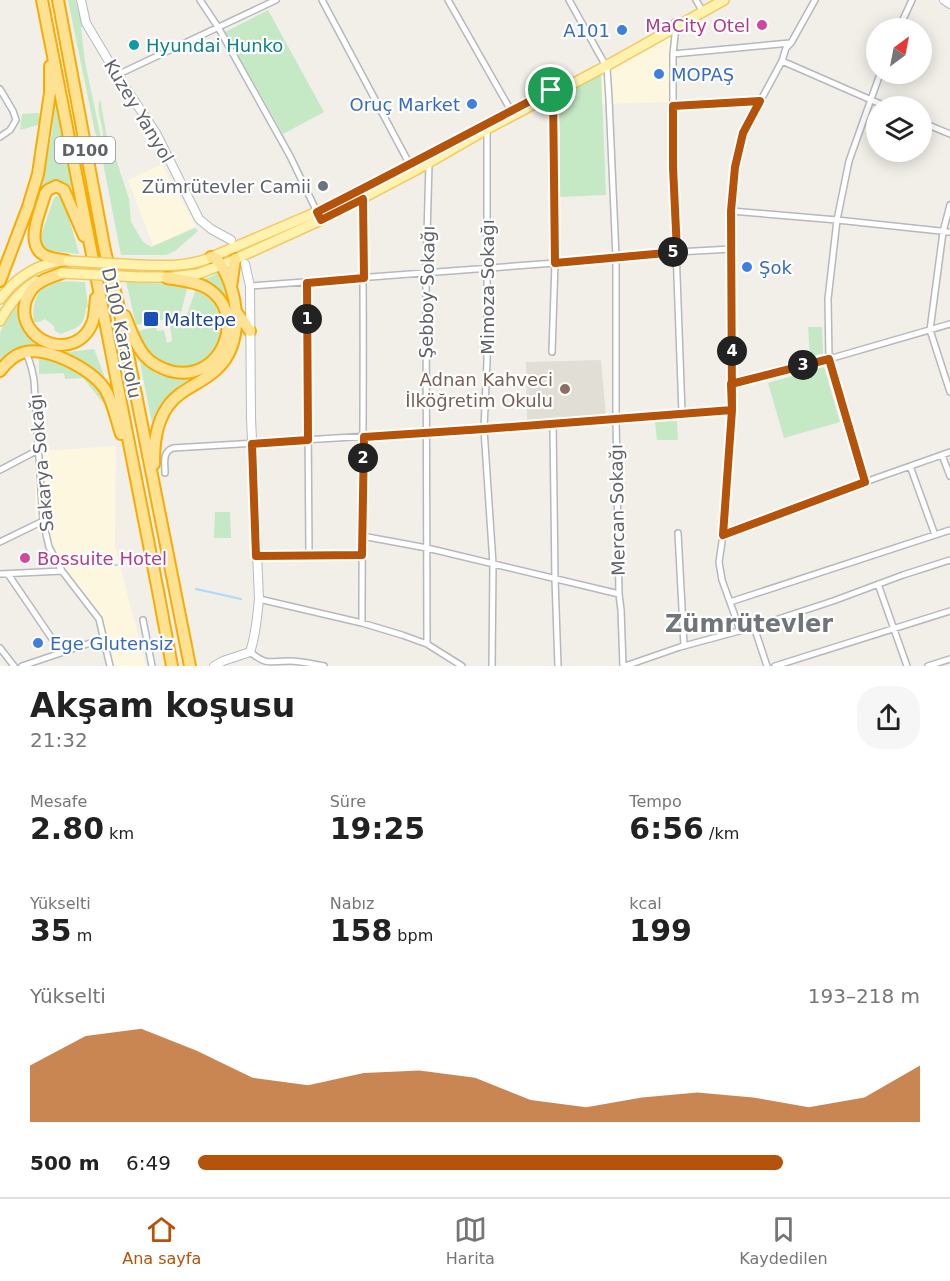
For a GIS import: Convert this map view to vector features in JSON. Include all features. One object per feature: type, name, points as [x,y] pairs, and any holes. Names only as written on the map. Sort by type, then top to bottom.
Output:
[{"type":"highway","name":"D100 Karayolu","points":[[42,0],[172,666]]},
{"type":"highway","name":"D100 Karayolu","points":[[58,0],[105,251],[117,299],[190,666]]},
{"type":"highway","points":[[0,281],[39,174],[50,93],[50,38]]},
{"type":"highway","points":[[68,261],[41,253],[34,240],[45,194],[56,186],[67,194],[93,259]]},
{"type":"highway","points":[[153,479],[154,444],[161,419],[174,399],[214,371],[228,354],[236,332],[231,290],[222,265],[217,259],[211,257]]},
{"type":"highway","points":[[231,290],[240,261]]},
{"type":"highway","points":[[62,273],[43,280],[33,287],[24,310],[32,331],[46,342],[56,345],[76,342],[89,329],[95,310],[97,283]]},
{"type":"highway","points":[[117,299],[139,348],[151,362],[176,372],[197,371],[214,360],[222,347],[227,331],[225,312],[216,297],[206,287],[167,278]]},
{"type":"highway","points":[[235,310],[250,331]]},
{"type":"highway","points":[[0,371],[10,360],[25,352],[44,352],[78,366],[105,389],[135,470]]},
{"type":"highway","points":[[181,619],[198,666]]},
{"type":"main road","name":"Kuzey Yanyol","points":[[81,0],[86,23],[157,135],[199,219],[231,240]]},
{"type":"main road","points":[[675,24],[698,4],[714,0]]},
{"type":"main road","points":[[0,321],[13,301],[31,284],[44,277],[62,273],[167,278],[191,275],[240,261],[675,24],[724,0]]},
{"type":"main road","points":[[944,0],[950,4]]},
{"type":"main road","points":[[0,298],[27,272],[53,263],[68,261],[140,265],[186,264],[200,261],[363,199],[412,168]]},
{"type":"main road","points":[[214,666],[250,652],[259,599],[252,444],[250,286],[240,261]]},
{"type":"street","points":[[200,0],[218,27],[290,156],[319,216]]},
{"type":"street","points":[[117,75],[276,0]]},
{"type":"street","points":[[322,0],[412,168]]},
{"type":"street","points":[[448,0],[513,113]]},
{"type":"street","points":[[569,0],[605,63]]},
{"type":"street","points":[[740,630],[722,580],[719,562],[732,410],[731,211],[735,167],[743,133],[782,61],[786,48],[815,0]]},
{"type":"street","points":[[904,18],[912,0]]},
{"type":"street","points":[[675,24],[673,167],[682,413]]},
{"type":"street","points":[[673,54],[791,43]]},
{"type":"street","points":[[782,61],[866,99]]},
{"type":"street","name":"Mercan Sokağı","points":[[605,63],[609,99],[616,257],[619,594],[624,666]]},
{"type":"street","points":[[0,89],[16,120],[10,130],[0,137]]},
{"type":"street","points":[[552,92],[555,263],[552,352]]},
{"type":"street","points":[[673,106],[760,101]]},
{"type":"street","points":[[865,482],[829,359],[828,299],[837,220],[849,161],[866,109]]},
{"type":"street","name":"Mimoza Sokağı","points":[[487,126],[487,361],[484,429],[493,564],[492,666]]},
{"type":"street","points":[[932,127],[950,134]]},
{"type":"street","name":"Şebboy Sokağı","points":[[427,644],[426,273],[432,157]]},
{"type":"street","points":[[362,623],[363,199]]},
{"type":"street","points":[[950,205],[943,232],[930,330],[950,392]]},
{"type":"street","points":[[731,211],[950,232]]},
{"type":"street","points":[[250,286],[732,249]]},
{"type":"street","points":[[307,283],[309,555]]},
{"type":"street","points":[[731,384],[950,324]]},
{"type":"street","name":"Sakarya Sokağı","points":[[25,352],[34,380],[43,521],[49,547],[62,571],[95,612],[105,638],[110,666]]},
{"type":"street","points":[[165,473],[165,454],[170,449],[732,410]]},
{"type":"street","points":[[553,424],[558,666]]},
{"type":"street","points":[[0,470],[38,450]]},
{"type":"street","points":[[723,535],[950,452]]},
{"type":"street","points":[[942,455],[950,476]]},
{"type":"street","points":[[910,466],[934,535]]},
{"type":"street","points":[[0,542],[43,521]]},
{"type":"street","points":[[730,602],[950,530]]},
{"type":"street","points":[[678,533],[684,646]]},
{"type":"street","points":[[362,536],[427,548],[619,594]]},
{"type":"street","points":[[256,556],[362,555]]},
{"type":"street","points":[[624,666],[684,646],[754,627],[950,560]]},
{"type":"street","points":[[0,574],[62,571]]},
{"type":"street","points":[[8,574],[61,652]]},
{"type":"street","points":[[878,584],[907,666]]},
{"type":"street","points":[[259,599],[362,623],[402,635],[427,644],[462,666]]},
{"type":"street","points":[[775,666],[950,611]]},
{"type":"street","points":[[143,620],[152,666]]},
{"type":"street","points":[[754,627],[767,666]]},
{"type":"street","points":[[22,666],[105,638]]},
{"type":"street","points":[[0,648],[14,666]]},
{"type":"street","points":[[250,652],[258,660],[268,664],[289,661],[324,666]]},
{"type":"street","points":[[928,666],[950,659]]},
{"type":"shaded area","points":[[671,35],[670,102],[602,104],[601,73]]},
{"type":"shaded area","points":[[162,164],[196,226],[153,246],[128,180]]},
{"type":"shaded area","name":"Adnan Kahveci İlköğretim Okulu","points":[[601,360],[606,417],[527,423],[526,362]]},
{"type":"shaded area","points":[[116,446],[115,546],[146,666],[107,666],[92,612],[49,556],[36,521],[34,454],[41,451]]},
{"type":"green space","points":[[68,0],[75,0],[83,26],[81,28],[85,62],[101,138],[99,143],[95,132]]},
{"type":"green space","points":[[268,10],[324,112],[283,134],[225,32]]},
{"type":"green space","points":[[601,72],[606,195],[559,197],[558,97]]},
{"type":"green space","points":[[56,93],[73,189],[60,181],[52,184],[40,194],[52,133]]},
{"type":"green space","points":[[100,99],[107,137],[129,199],[131,222],[143,242],[151,247],[195,228],[198,231],[175,251],[166,255],[121,255],[100,147],[103,134],[99,111]]},
{"type":"green space","points":[[39,113],[38,125],[20,130],[22,114]]},
{"type":"green space","points":[[58,195],[64,199],[79,254],[46,250],[41,245],[40,238],[54,198]]},
{"type":"green space","points":[[218,273],[225,290],[230,312],[202,281]]},
{"type":"green space","points":[[126,281],[188,285],[180,316],[136,325]]},
{"type":"green space","points":[[58,282],[85,282],[88,307],[79,326],[61,334],[55,331],[54,326],[45,319],[34,322],[36,300],[45,286]]},
{"type":"green space","points":[[196,289],[212,302],[219,315],[220,333],[214,349],[202,362],[191,366],[177,366],[158,361],[146,350],[138,331],[156,327],[157,331],[164,330],[167,343],[172,341],[170,324],[185,320]]},
{"type":"green space","points":[[21,297],[23,314],[47,347],[34,344],[33,348],[11,354],[0,360],[0,333]]},
{"type":"green space","points":[[808,327],[822,327],[823,353],[810,357]]},
{"type":"green space","points":[[94,349],[107,383],[94,371],[60,353]]},
{"type":"green space","points":[[39,356],[65,363],[101,387],[108,403],[104,404],[83,378],[65,379],[64,373],[39,374]]},
{"type":"green space","points":[[139,357],[165,372],[194,377],[168,396],[152,423]]},
{"type":"green space","points":[[824,367],[840,422],[784,438],[768,383]]},
{"type":"green space","points":[[677,421],[678,440],[657,440],[655,422]]},
{"type":"green space","points":[[215,512],[230,512],[231,538],[214,538]]},
{"type":"waterway","points":[[69,563],[117,565]]},
{"type":"waterway","points":[[196,589],[241,599]]},
{"type":"place","name":"MaCity Otel","points":[[762,25]]},
{"type":"place","name":"A101","points":[[622,30]]},
{"type":"place","name":"Hyundai Hunko","points":[[134,45]]},
{"type":"place","name":"MOPAŞ","points":[[659,74]]},
{"type":"place","name":"Oruç Market","points":[[472,104]]},
{"type":"place","name":"Zümrütevler Camii","points":[[323,186]]},
{"type":"place","name":"Şok","points":[[747,267]]},
{"type":"place","name":"Maltepe","points":[[151,319]]},
{"type":"place","name":"Adnan Kahveci İlköğretim Okulu","points":[[565,389]]},
{"type":"place","name":"Bossuite Hotel","points":[[25,558]]},
{"type":"place","name":"Ege Glutensiz","points":[[38,643]]},
{"type":"district","name":"Zümrütevler","points":[[749,624]]},
{"type":"route","points":[[551,90],[317,212],[321,220],[363,199],[364,278],[307,283],[308,440],[252,444],[256,556],[362,555],[364,437],[732,410],[731,384],[829,359],[865,482],[723,535],[732,410],[731,384],[731,211],[735,167],[743,133],[760,101],[673,106],[677,252],[555,263],[553,94],[551,90]]}]
